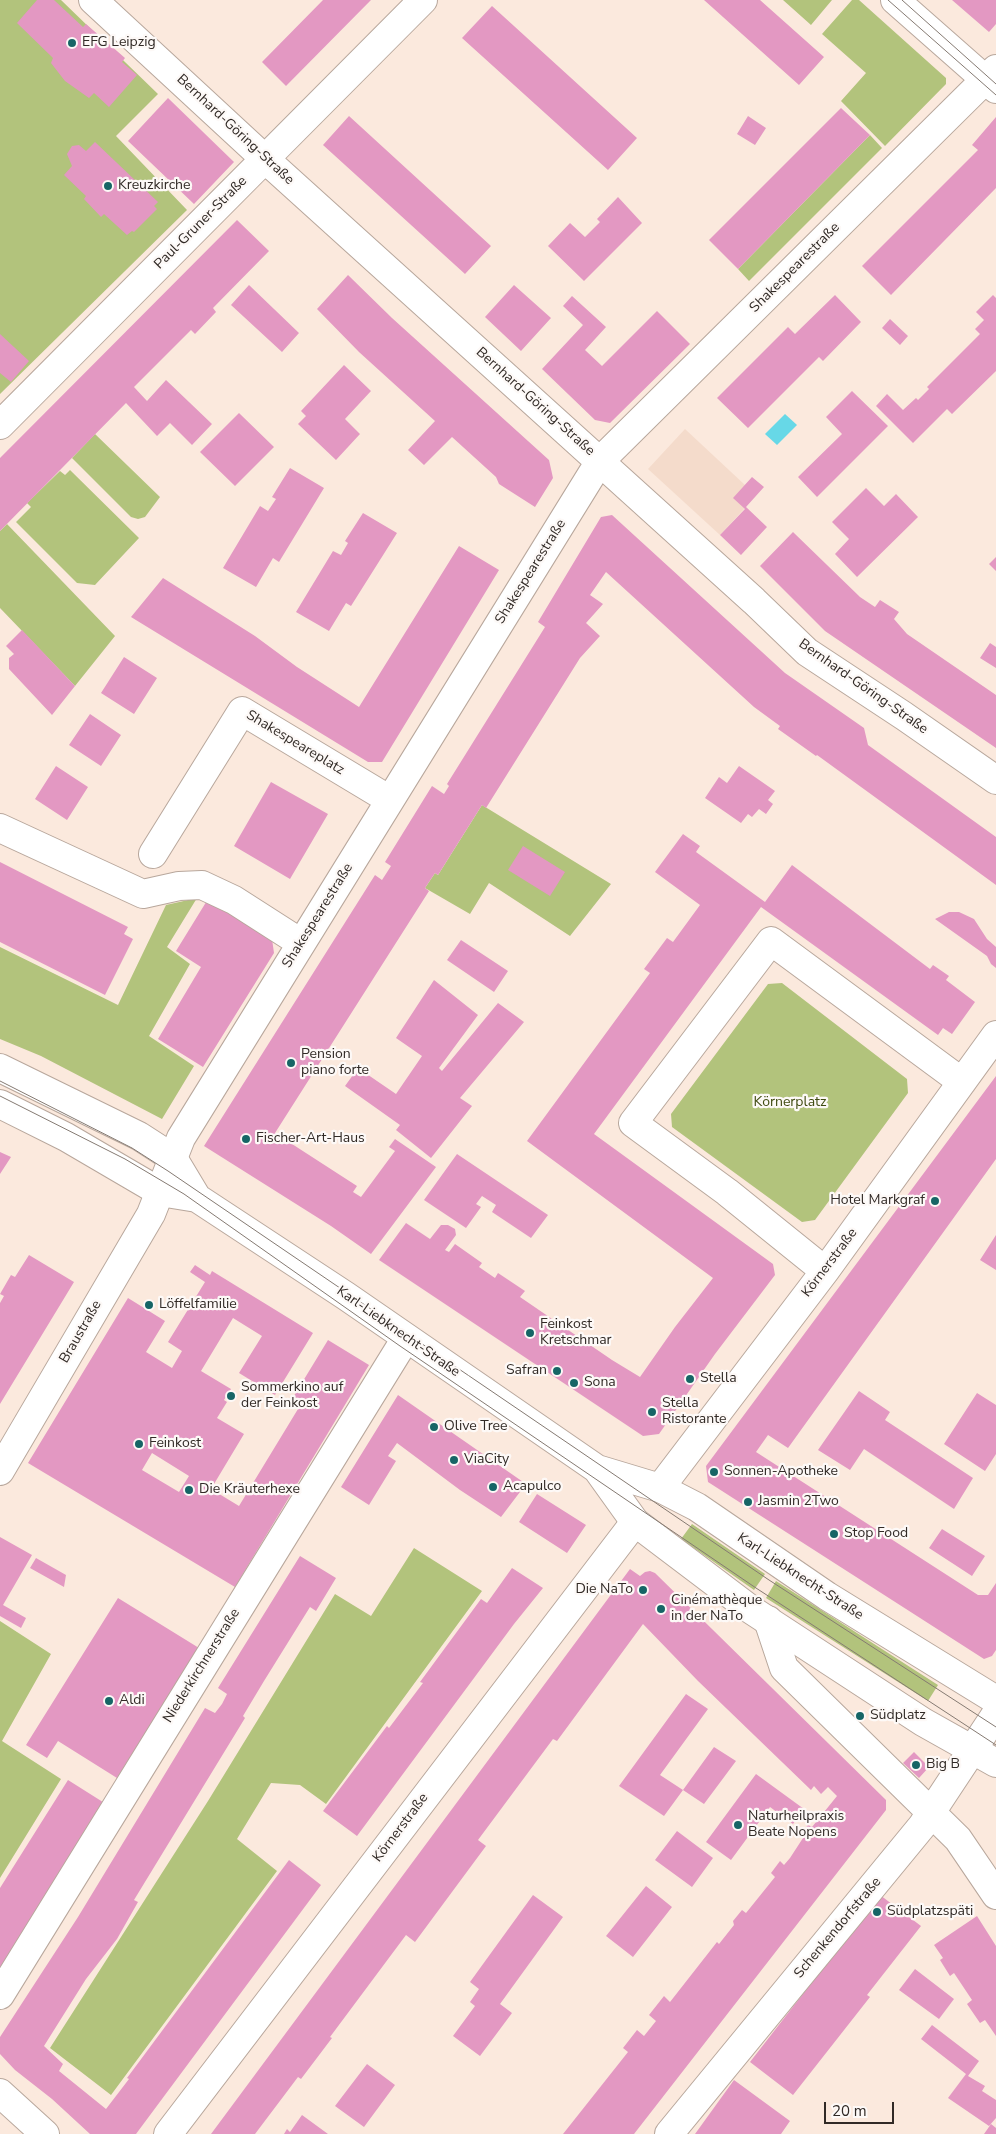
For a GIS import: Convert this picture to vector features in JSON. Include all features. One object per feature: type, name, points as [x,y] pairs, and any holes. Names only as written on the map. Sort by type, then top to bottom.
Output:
[{"type":"street","name":"Bernhard-Göring-Straße","points":[[93,0],[265,159],[754,601],[807,652],[996,780]]},
{"type":"street","name":"Paul-Gruner-Straße","points":[[0,425],[424,0]]},
{"type":"street","points":[[895,0],[993,80]]},
{"type":"street","name":"Shakespearestraße","points":[[173,1158],[181,1138],[600,461],[993,80]]},
{"type":"street","name":"Shakespeareplatz","points":[[154,854],[242,711],[390,800]]},
{"type":"street","points":[[0,828],[143,894],[179,886],[202,885],[234,900],[301,943]]},
{"type":"street","points":[[825,1271],[727,1192],[633,1124],[771,941],[962,1082]]},
{"type":"street","name":"Körnerstraße","points":[[660,1488],[825,1271],[996,1035]]},
{"type":"street","name":"Karl-Liebknecht-Straße","points":[[0,1068],[139,1136],[173,1158],[198,1198],[597,1469],[660,1488],[697,1507],[826,1596],[996,1700]]},
{"type":"street","name":"Karl-Liebknecht-Straße","points":[[0,1104],[66,1137],[160,1192],[198,1198]]},
{"type":"street","points":[[160,1192],[173,1158]]},
{"type":"street","name":"Braustraße","points":[[0,1471],[151,1214],[160,1192]]},
{"type":"street","name":"Niederkirchnerstraße","points":[[0,1994],[406,1338]]},
{"type":"street","name":"Karl-Liebknecht-Straße","points":[[597,1469],[632,1526],[768,1620],[923,1722],[996,1763]]},
{"type":"street","name":"Körnerstraße","points":[[168,2134],[632,1526]]},
{"type":"street","points":[[768,1620],[784,1668],[958,1839],[996,1895]]},
{"type":"street","name":"Schenkendorfstraße","points":[[669,2134],[931,1813],[996,1714]]},
{"type":"street","points":[[0,2093],[45,2134]]},
{"type":"shaded area","points":[[685,429],[745,485],[745,508],[720,535],[648,469]]},
{"type":"green space","points":[[0,0],[61,0],[158,94],[116,136],[187,210],[0,394]]},
{"type":"green space","points":[[783,0],[832,0],[811,25]]},
{"type":"green space","points":[[852,0],[859,0],[946,78],[946,84],[885,146],[841,101],[866,73],[822,34]]},
{"type":"green space","points":[[870,135],[882,148],[749,281],[738,269]]},
{"type":"green space","points":[[95,434],[160,497],[145,517],[138,519],[131,517],[72,458]]},
{"type":"green space","points":[[70,470],[139,538],[95,585],[77,583],[16,522],[31,507],[27,503],[60,471],[65,475]]},
{"type":"green space","points":[[7,524],[115,636],[75,686],[0,608],[0,531]]},
{"type":"green space","points":[[482,805],[611,884],[570,936],[489,883],[470,914],[425,888],[435,873],[438,875]]},
{"type":"green space","points":[[197,898],[167,947],[190,964],[149,1036],[194,1066],[162,1119],[41,1056],[0,1039],[0,947],[118,1005],[166,905]]},
{"type":"green space","name":"Körnerplatz","points":[[782,983],[907,1079],[908,1093],[815,1220],[802,1222],[672,1127],[671,1114],[768,984]]},
{"type":"green space","points":[[692,1524],[765,1574],[754,1590],[681,1539]]},
{"type":"green space","points":[[414,1548],[482,1591],[326,1804],[300,1785],[271,1783],[237,1839],[277,1871],[111,2095],[50,2048],[208,1801],[335,1594],[371,1616]]},
{"type":"green space","points":[[776,1581],[938,1685],[928,1701],[766,1598]]},
{"type":"green space","points":[[0,1621],[51,1654],[2,1741],[61,1779],[0,1878]]},
{"type":"water","points":[[785,414],[797,425],[777,445],[765,434]]},
{"type":"building","name":"EFG Leipzig","points":[[37,0],[54,0],[83,27],[86,24],[125,58],[122,62],[137,75],[109,107],[94,93],[89,98],[65,81],[51,63],[53,58],[17,23]]},
{"type":"building","points":[[323,0],[371,0],[286,86],[262,62]]},
{"type":"building","points":[[704,0],[760,0],[824,57],[799,85]]},
{"type":"building","points":[[952,0],[996,0],[996,24],[989,32]]},
{"type":"building","points":[[492,6],[637,138],[608,170],[462,38]]},
{"type":"building","points":[[168,98],[234,162],[194,204],[128,141]]},
{"type":"building","points":[[841,108],[870,135],[738,269],[709,240]]},
{"type":"building","points":[[349,116],[491,246],[465,274],[323,145]]},
{"type":"building","points":[[748,116],[766,128],[755,145],[737,134]]},
{"type":"building","points":[[996,117],[996,188],[891,295],[862,266],[978,150],[972,145]]},
{"type":"building","name":"Kreuzkirche","points":[[95,142],[158,202],[154,206],[157,209],[134,232],[132,231],[127,235],[104,214],[101,217],[84,199],[86,196],[64,175],[72,166],[67,154],[72,146],[79,145],[86,151]]},
{"type":"building","points":[[618,197],[642,223],[584,281],[548,246],[570,223],[585,237],[600,222],[597,219]]},
{"type":"building","points":[[237,220],[269,251],[213,308],[216,312],[195,334],[191,330],[134,387],[147,401],[166,380],[212,424],[192,445],[170,423],[157,436],[126,403],[0,531],[0,458]]},
{"type":"building","points":[[348,275],[392,318],[549,460],[553,478],[535,507],[499,484],[496,477],[452,437],[424,465],[408,450],[435,421],[359,352],[317,309]]},
{"type":"building","points":[[249,285],[299,333],[282,352],[231,305]]},
{"type":"building","points":[[514,285],[551,318],[521,351],[485,317]]},
{"type":"building","points":[[835,295],[861,322],[823,361],[819,357],[748,428],[717,398],[788,327],[795,334]]},
{"type":"building","points":[[993,295],[996,298],[996,371],[952,414],[947,409],[913,443],[876,406],[887,394],[903,410],[916,398],[918,400],[929,389],[927,387],[980,334],[975,329],[984,320],[976,312]]},
{"type":"building","points":[[572,296],[606,327],[585,350],[602,366],[657,311],[690,344],[610,423],[595,420],[542,369],[583,325],[563,306]]},
{"type":"building","points":[[890,319],[908,336],[900,345],[882,328]]},
{"type":"building","points":[[0,334],[29,361],[11,382],[0,373]]},
{"type":"building","points":[[344,365],[371,391],[345,419],[360,434],[336,460],[298,424],[306,416],[301,411]]},
{"type":"building","points":[[852,391],[888,426],[817,497],[798,477],[842,434],[826,417]]},
{"type":"building","points":[[239,413],[274,447],[235,486],[200,452]]},
{"type":"building","points":[[290,468],[324,488],[279,562],[273,558],[256,587],[223,568],[260,506],[268,511],[276,499],[272,497]]},
{"type":"building","points":[[752,477],[764,487],[746,507],[767,527],[741,555],[720,535],[745,509],[733,498]]},
{"type":"building","points":[[866,488],[884,506],[896,494],[918,517],[857,577],[835,554],[849,539],[832,522]]},
{"type":"building","points":[[363,513],[397,533],[351,606],[346,603],[329,631],[296,612],[333,551],[341,555],[348,543],[345,541]]},
{"type":"building","points":[[612,515],[785,673],[864,728],[868,745],[996,837],[996,885],[817,755],[778,729],[780,726],[754,707],[606,572],[590,595],[603,604],[586,623],[600,636],[580,658],[486,808],[482,805],[438,875],[435,873],[425,888],[429,891],[275,1133],[357,1186],[353,1192],[361,1197],[395,1151],[389,1147],[395,1139],[436,1167],[371,1254],[331,1226],[204,1146],[375,875],[382,880],[391,866],[385,862],[432,786],[444,794],[449,786],[447,784],[545,627],[538,622],[601,517]]},
{"type":"building","points":[[793,532],[860,597],[875,607],[880,600],[899,612],[894,619],[907,634],[996,695],[996,748],[825,631],[760,566]]},
{"type":"building","points":[[459,546],[499,570],[382,762],[368,762],[131,617],[163,578],[255,636],[297,667],[359,707]]},
{"type":"building","points":[[996,557],[996,571],[989,564]]},
{"type":"building","points":[[22,630],[75,686],[52,715],[9,669],[9,658],[14,654],[6,646]]},
{"type":"building","points":[[990,643],[996,647],[996,668],[980,658]]},
{"type":"building","points":[[124,657],[157,678],[134,714],[101,693]]},
{"type":"building","points":[[90,714],[121,735],[101,766],[69,745]]},
{"type":"building","points":[[56,766],[88,787],[67,820],[35,799]]},
{"type":"building","points":[[739,766],[775,791],[768,800],[773,804],[766,814],[759,809],[752,817],[748,814],[741,823],[705,798],[719,777],[727,783]]},
{"type":"building","points":[[271,782],[328,814],[290,879],[234,846]]},
{"type":"building","points":[[683,834],[700,846],[696,852],[765,902],[792,865],[930,969],[933,965],[949,976],[946,980],[975,1002],[952,1034],[943,1028],[938,1035],[761,907],[594,1134],[773,1264],[775,1275],[715,1354],[659,1434],[643,1436],[379,1260],[406,1223],[430,1239],[441,1225],[448,1225],[455,1229],[456,1235],[445,1250],[449,1252],[455,1244],[482,1263],[479,1267],[495,1278],[498,1273],[525,1291],[520,1297],[640,1377],[675,1327],[713,1278],[527,1141],[650,973],[644,969],[667,938],[673,942],[700,905],[655,872]]},
{"type":"building","points":[[523,846],[565,872],[550,896],[508,870]]},
{"type":"building","points":[[0,862],[128,927],[124,934],[133,939],[105,995],[0,942]]},
{"type":"building","points":[[208,899],[272,939],[274,953],[203,1067],[158,1039],[201,967],[176,951]]},
{"type":"building","points":[[949,912],[959,912],[974,919],[987,939],[996,947],[996,968],[991,964],[987,956],[935,919]]},
{"type":"building","points":[[461,940],[508,971],[494,992],[447,960]]},
{"type":"building","points":[[434,980],[478,1015],[439,1068],[442,1071],[498,1003],[524,1022],[460,1098],[472,1106],[431,1158],[396,1130],[400,1125],[345,1086],[358,1068],[396,1094],[422,1056],[396,1038]]},
{"type":"building","points":[[996,1076],[996,1159],[788,1448],[768,1435],[756,1452],[978,1595],[988,1595],[996,1583],[996,1650],[992,1656],[984,1659],[708,1482],[706,1466]]},
{"type":"building","points":[[0,1152],[11,1157],[0,1174]]},
{"type":"building","points":[[457,1154],[548,1215],[531,1238],[492,1212],[496,1205],[482,1196],[476,1204],[481,1207],[466,1228],[424,1200]]},
{"type":"building","points":[[996,1235],[996,1270],[980,1260]]},
{"type":"building","points":[[29,1255],[74,1282],[0,1404],[0,1303],[4,1296],[0,1294],[11,1275],[15,1277]]},
{"type":"building","name":"Feinkost","points":[[195,1265],[210,1275],[212,1271],[313,1333],[275,1395],[239,1373],[262,1336],[233,1318],[201,1371],[231,1389],[224,1400],[227,1402],[217,1418],[244,1434],[211,1489],[239,1506],[298,1409],[289,1404],[328,1340],[369,1365],[235,1587],[28,1463],[128,1298],[165,1321],[146,1352],[172,1368],[182,1351],[168,1342],[205,1282],[190,1272]],"holes":[[[152,1453],[189,1476],[179,1492],[142,1470]]]},
{"type":"building","points":[[250,1381],[256,1384],[251,1392],[246,1389]]},
{"type":"building","points":[[859,1391],[890,1412],[885,1420],[973,1478],[954,1509],[864,1449],[850,1470],[818,1450]]},
{"type":"building","points":[[977,1393],[996,1405],[996,1454],[985,1471],[944,1444]]},
{"type":"building","points":[[398,1395],[526,1484],[501,1517],[460,1490],[397,1443],[388,1456],[396,1461],[369,1505],[341,1487]]},
{"type":"building","points":[[537,1494],[586,1525],[567,1553],[519,1522]]},
{"type":"building","points":[[942,1529],[985,1556],[972,1576],[929,1548]]},
{"type":"building","points":[[0,1537],[32,1555],[3,1605],[26,1618],[21,1628],[0,1616]]},
{"type":"building","points":[[300,1556],[336,1578],[316,1611],[310,1607],[134,1900],[138,1902],[117,1939],[86,1979],[44,2046],[63,2064],[59,2071],[106,2109],[289,1860],[321,1885],[136,2134],[90,2134],[52,2099],[15,2070],[0,2054],[0,2037],[78,1917],[205,1708],[215,1713],[222,1704],[227,1694],[218,1688]]},
{"type":"building","points":[[36,1558],[66,1575],[64,1587],[30,1568]]},
{"type":"building","points":[[512,1568],[543,1588],[514,1624],[357,1836],[323,1811],[387,1726],[389,1728],[423,1683],[420,1682],[481,1599],[487,1603]]},
{"type":"building","points":[[630,1569],[640,1576],[650,1571],[655,1573],[886,1800],[886,1810],[634,2134],[563,2134],[628,2052],[623,2048],[637,2030],[644,2036],[656,2021],[649,2015],[664,1996],[670,2002],[717,1942],[719,1944],[734,1925],[733,1921],[742,1910],[746,1913],[775,1877],[771,1873],[780,1861],[784,1865],[790,1858],[803,1838],[800,1835],[808,1825],[812,1827],[837,1796],[828,1787],[821,1794],[814,1786],[811,1790],[698,1681],[643,1624],[557,1741],[553,1739],[478,1840],[486,1846],[415,1942],[406,1935],[301,2079],[298,2077],[255,2134],[211,2134]]},
{"type":"building","name":"Aldi","points":[[118,1598],[199,1648],[117,1778],[58,1741],[47,1758],[26,1745]]},
{"type":"building","points":[[686,1694],[708,1709],[660,1775],[683,1790],[664,1816],[619,1786]]},
{"type":"building","points":[[714,1747],[736,1761],[704,1804],[683,1790]]},
{"type":"building","name":"Big B","points":[[914,1752],[929,1767],[919,1778],[903,1763]]},
{"type":"building","name":"Naturheilpraxis Beate Nopens","points":[[756,1774],[804,1809],[793,1824],[770,1807],[731,1860],[706,1842]]},
{"type":"building","points":[[68,1780],[106,1804],[0,1973],[0,1888]]},
{"type":"building","points":[[677,1831],[713,1858],[692,1887],[655,1860]]},
{"type":"building","points":[[646,1886],[672,1907],[633,1957],[606,1936]]},
{"type":"building","points":[[533,1895],[563,1917],[500,2004],[512,2013],[480,2056],[453,2036],[475,2006],[470,2002],[479,1989],[470,1982]]},
{"type":"building","points":[[880,1895],[921,1926],[867,1995],[870,1997],[793,2095],[750,2062]]},
{"type":"building","points":[[977,1916],[996,1946],[996,2036],[985,2020],[980,2023],[967,2004],[972,2000],[954,1973],[950,1976],[940,1960],[943,1958],[934,1945]]},
{"type":"building","points":[[915,1969],[954,1999],[939,2019],[899,1990]]},
{"type":"building","points":[[932,2025],[979,2061],[968,2076],[985,2086],[982,2091],[996,2100],[996,2118],[989,2126],[948,2098],[966,2074],[921,2039]]},
{"type":"building","points":[[367,2064],[395,2085],[364,2127],[335,2106]]},
{"type":"building","points":[[734,2080],[790,2121],[781,2134],[695,2134]]},
{"type":"building","points":[[302,2115],[328,2134],[284,2134],[287,2129],[290,2132]]},
{"type":"building","points":[[991,2124],[996,2128],[996,2134],[984,2134]]},
{"type":"tram line","points":[[888,0],[996,95]]},
{"type":"tram line","points":[[902,0],[996,84]]},
{"type":"tram line","points":[[0,1081],[132,1148],[168,1171],[769,1580],[996,1727]]},
{"type":"tram line","points":[[0,1096],[125,1159],[184,1194],[400,1346],[756,1588],[996,1745]]},
{"type":"place","name":"EFG Leipzig","points":[[72,43]]},
{"type":"place","name":"Kreuzkirche","points":[[108,186]]},
{"type":"place","name":"Pension piano forte","points":[[291,1063]]},
{"type":"place","name":"Fischer-Art-Haus","points":[[246,1139]]},
{"type":"place","name":"Hotel Markgraf","points":[[935,1201]]},
{"type":"place","name":"Löffelfamilie","points":[[149,1305]]},
{"type":"place","name":"Feinkost Kretschmar","points":[[530,1333]]},
{"type":"place","name":"Safran","points":[[557,1371]]},
{"type":"place","name":"Stella","points":[[690,1379]]},
{"type":"place","name":"Sona","points":[[574,1383]]},
{"type":"place","name":"Sommerkino auf der Feinkost","points":[[231,1396]]},
{"type":"place","name":"Stella Ristorante","points":[[652,1412]]},
{"type":"place","name":"Olive Tree","points":[[434,1427]]},
{"type":"place","name":"Feinkost","points":[[139,1444]]},
{"type":"place","name":"ViaCity","points":[[454,1460]]},
{"type":"place","name":"Sonnen-Apotheke","points":[[714,1472]]},
{"type":"place","name":"Acapulco","points":[[493,1487]]},
{"type":"place","name":"Die Kräuterhexe","points":[[189,1490]]},
{"type":"place","name":"Jasmin 2Two","points":[[748,1502]]},
{"type":"place","name":"Stop Food","points":[[834,1534]]},
{"type":"place","name":"Die NaTo","points":[[643,1590]]},
{"type":"place","name":"Cinémathèque in der NaTo","points":[[661,1609]]},
{"type":"place","name":"Aldi","points":[[109,1701]]},
{"type":"place","name":"Südplatz","points":[[860,1716]]},
{"type":"place","name":"Big B","points":[[916,1765]]},
{"type":"place","name":"Naturheilpraxis Beate Nopens","points":[[738,1825]]},
{"type":"place","name":"Südplatzspäti","points":[[877,1912]]}]
